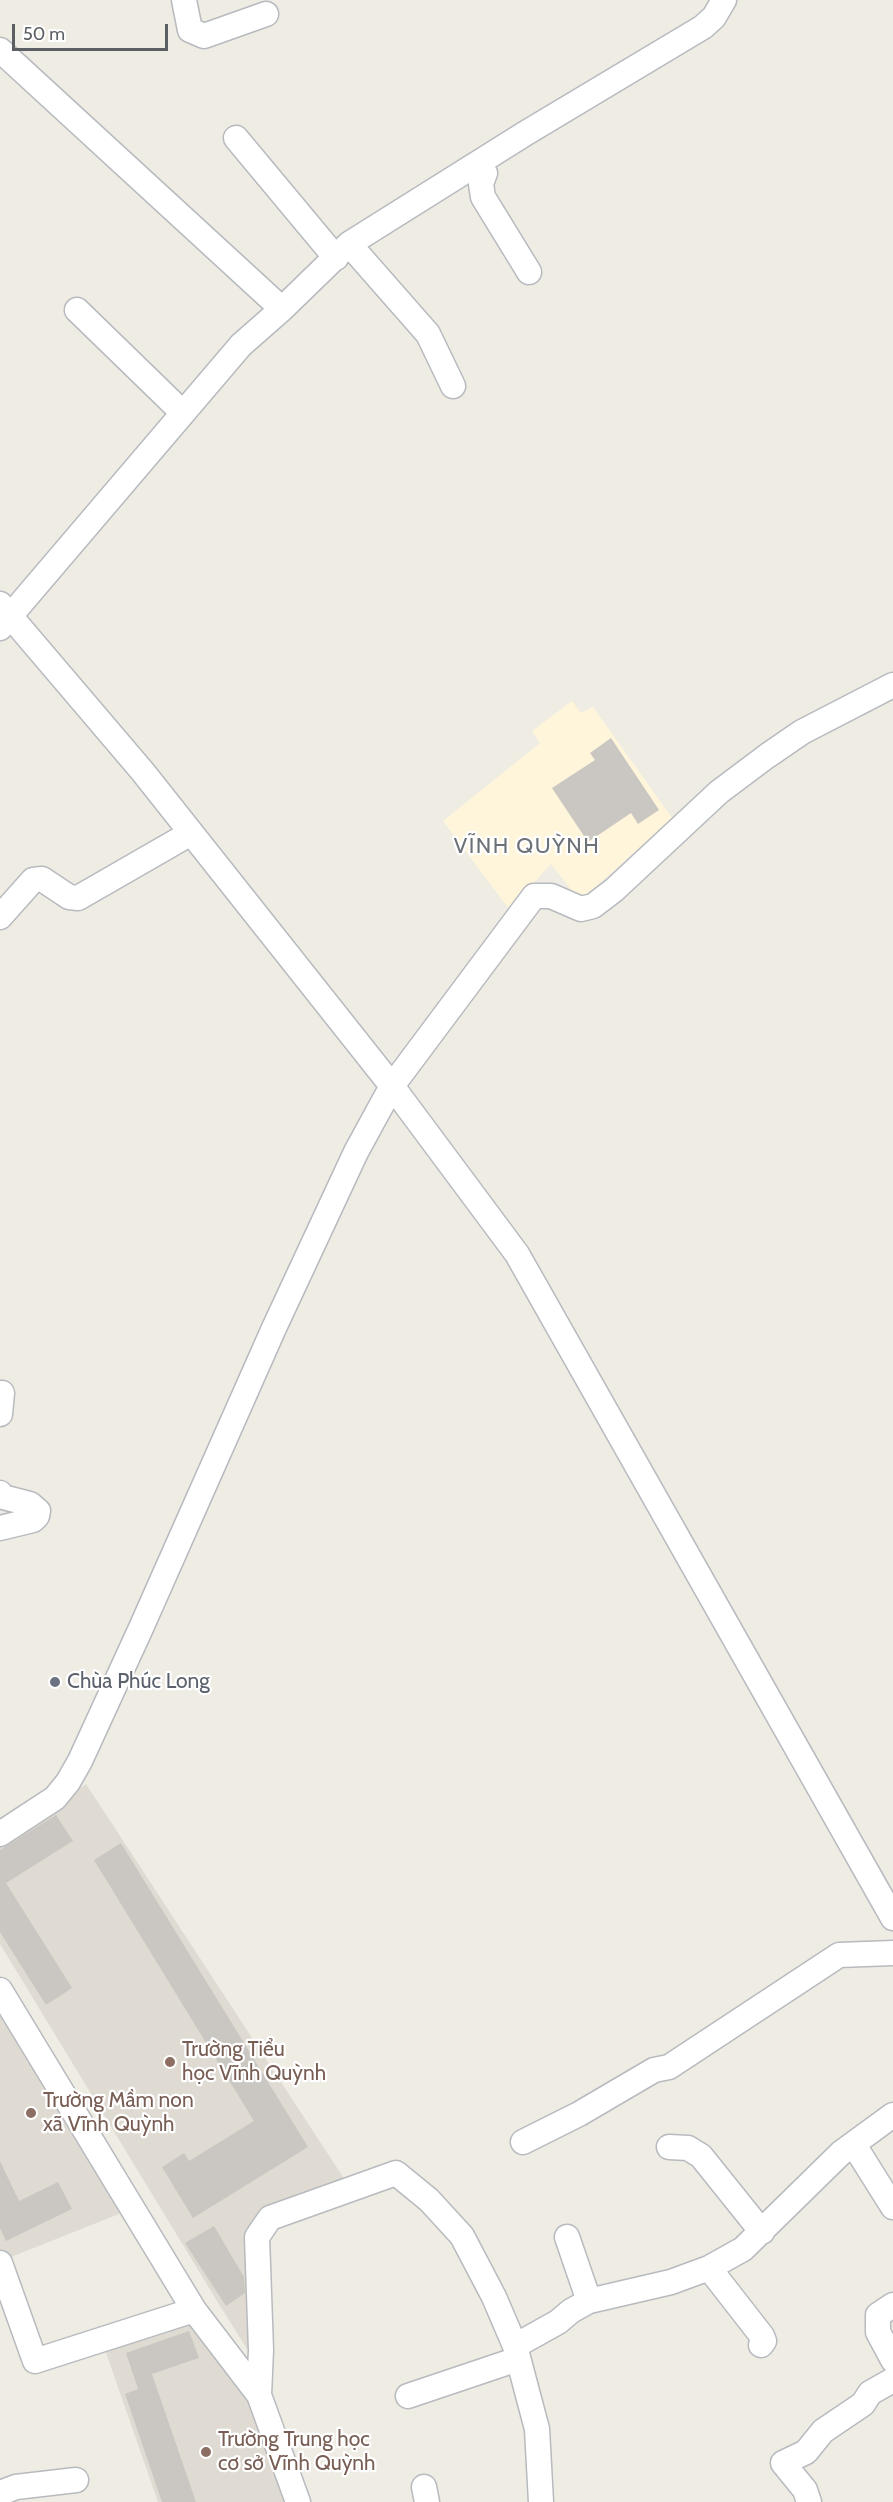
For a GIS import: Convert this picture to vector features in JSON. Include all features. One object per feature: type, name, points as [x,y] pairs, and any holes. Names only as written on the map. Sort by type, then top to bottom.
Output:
[{"type":"street","points":[[184,0],[190,30],[204,36],[266,14]]},
{"type":"street","points":[[724,0],[714,17],[703,27],[478,164],[343,251],[241,345],[3,616],[191,833],[392,1086],[517,1254],[893,1918]]},
{"type":"street","points":[[0,50],[282,309]]},
{"type":"street","points":[[236,138],[343,251],[428,334],[453,386]]},
{"type":"street","points":[[478,164],[484,173],[481,184],[483,197],[529,272]]},
{"type":"street","points":[[77,310],[183,413]]},
{"type":"street","points":[[0,1834],[55,1798],[68,1782],[80,1761],[274,1328],[356,1152],[392,1086],[534,896],[551,896],[580,909],[593,906],[614,890],[719,792],[766,756],[802,732],[893,685]]},
{"type":"street","points":[[0,917],[33,880],[42,879],[71,898],[82,897],[191,833]]},
{"type":"street","points":[[0,1493],[3,1497],[30,1504],[38,1511],[33,1520],[0,1528]]},
{"type":"street","points":[[523,2142],[579,2114],[654,2070],[669,2067],[839,1955],[893,1953]]},
{"type":"street","points":[[0,1990],[194,2310],[259,2395],[298,2502]]},
{"type":"street","points":[[408,2396],[516,2353],[571,2311],[589,2301],[671,2283],[709,2268],[743,2249],[841,2153],[893,2115]]},
{"type":"street","points":[[854,2145],[893,2207]]},
{"type":"street","points":[[669,2147],[688,2148],[701,2156],[762,2232]]},
{"type":"street","points":[[259,2395],[261,2350],[257,2237],[270,2218],[396,2173],[429,2200],[462,2236],[494,2297],[516,2353],[537,2429],[541,2502]]},
{"type":"street","points":[[567,2237],[589,2301]]},
{"type":"street","points":[[0,2263],[35,2361],[194,2310]]},
{"type":"street","points":[[709,2268],[762,2336],[764,2341],[761,2345]]},
{"type":"street","points":[[893,2305],[878,2315],[878,2332],[893,2360]]},
{"type":"street","points":[[809,2502],[804,2490],[783,2463],[806,2452],[823,2431],[863,2404],[870,2392],[893,2380]]},
{"type":"street","points":[[12,2494],[76,2480]]},
{"type":"shaded area","points":[[572,701],[581,713],[593,707],[672,818],[580,901],[551,864],[509,909],[443,821],[540,743],[532,731]]},
{"type":"shaded area","name":"Trường Tiểu học Vĩnh Quỳnh","points":[[86,1784],[345,2180],[256,2215],[253,2348],[247,2349],[0,1944],[0,1843]]},
{"type":"shaded area","name":"Trường Mầm non xã Vĩnh Quỳnh","points":[[0,2013],[124,2212],[11,2257],[0,2249]]},
{"type":"shaded area","name":"Trường Trung học cơ sở Vĩnh Quỳnh","points":[[193,2317],[253,2402],[289,2502],[158,2502],[103,2344]]},
{"type":"building","points":[[611,738],[659,810],[638,824],[631,813],[588,842],[552,788],[595,760],[590,753]]},
{"type":"building","points":[[56,1815],[73,1841],[6,1883],[72,1988],[46,2005],[0,1932],[0,1850]]},
{"type":"building","points":[[121,1843],[308,2147],[193,2218],[162,2167],[184,2153],[189,2161],[254,2121],[94,1860]]},
{"type":"building","points":[[0,2161],[19,2201],[58,2182],[72,2209],[6,2241],[0,2228]]},
{"type":"building","points":[[214,2226],[244,2277],[245,2293],[226,2306],[185,2243]]},
{"type":"building","points":[[189,2331],[199,2358],[152,2374],[196,2502],[162,2502],[125,2394],[138,2389],[126,2353]]},
{"type":"place","name":"Chùa Phúc Long","points":[[55,1682]]},
{"type":"place","name":"Trường Tiểu học Vĩnh Quỳnh","points":[[170,2062]]},
{"type":"place","name":"Trường Mầm non xã Vĩnh Quỳnh","points":[[31,2113]]},
{"type":"place","name":"Trường Trung học cơ sở Vĩnh Quỳnh","points":[[206,2452]]},
{"type":"district","name":"VĨNH QUỲNH","points":[[527,847]]}]
